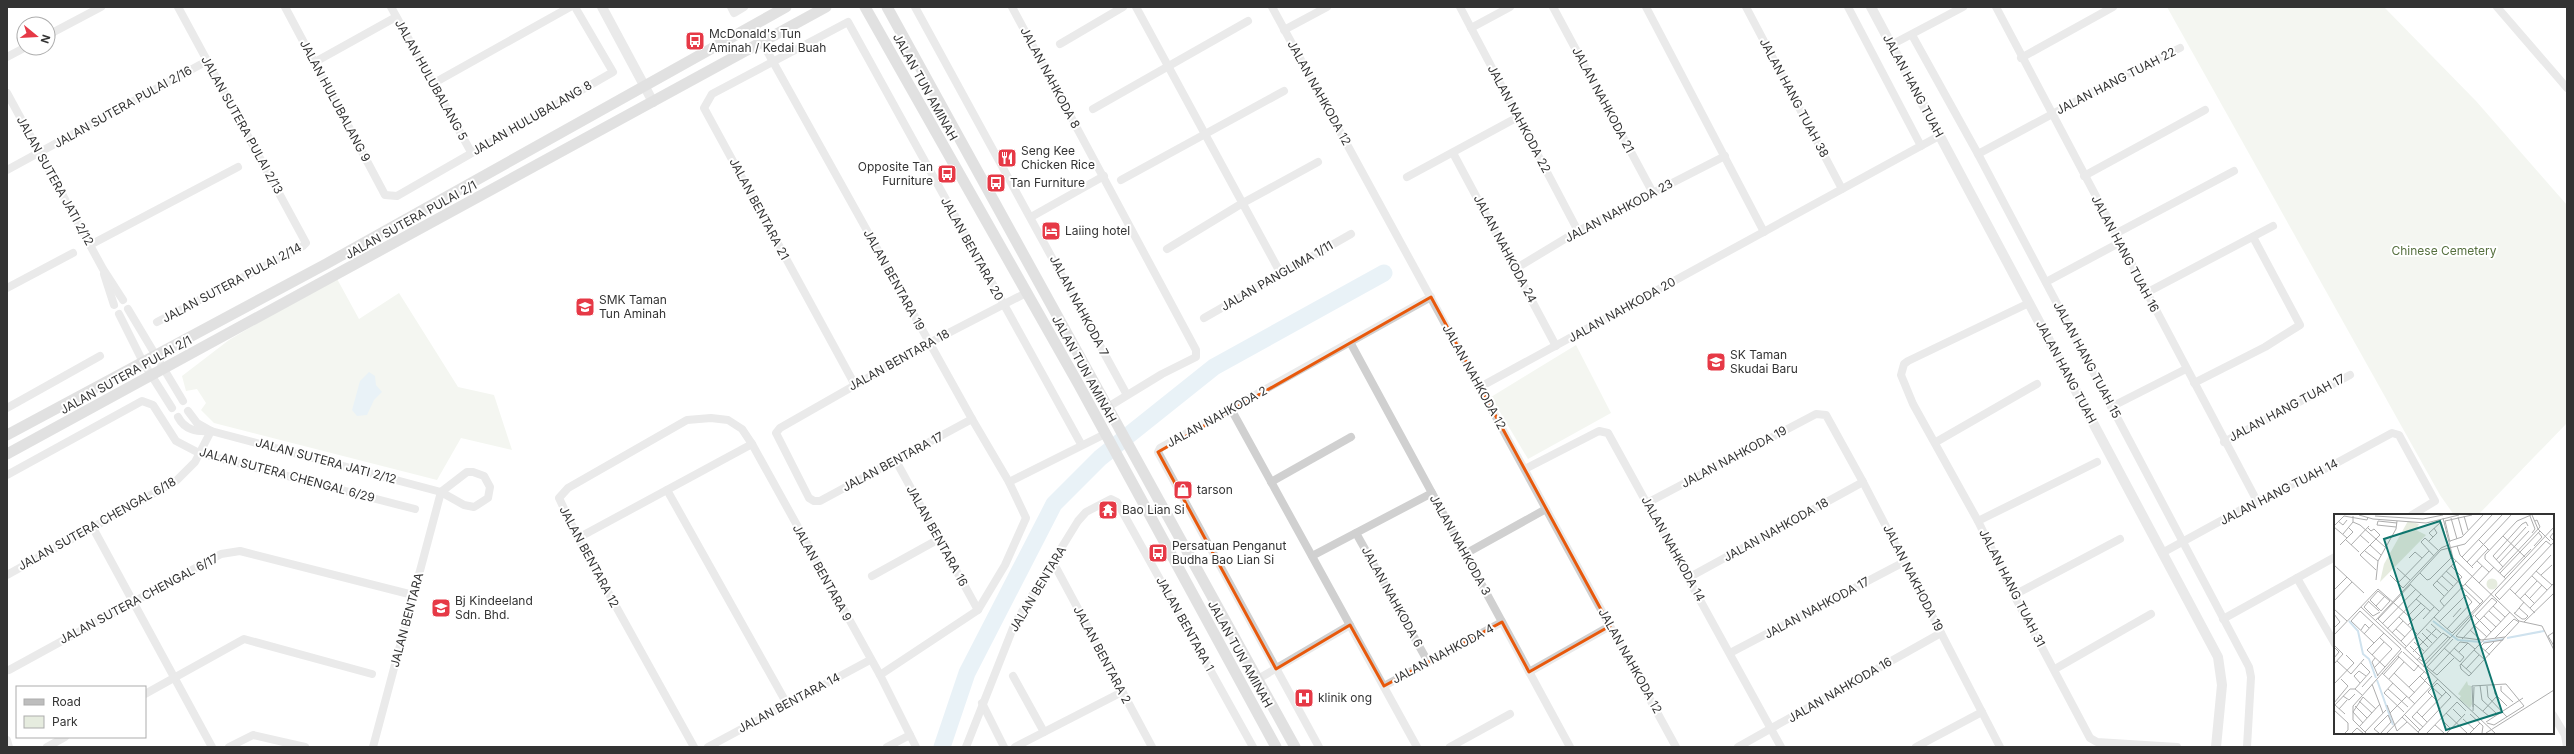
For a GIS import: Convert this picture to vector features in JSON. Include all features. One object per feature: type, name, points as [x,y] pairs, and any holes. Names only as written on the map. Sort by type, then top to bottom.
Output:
[{"type":"main road","name":"JALAN SUTERA PULAI 2/1","points":[[7,435],[326,264],[786,7]]},
{"type":"main road","name":"JALAN SUTERA PULAI 2/1","points":[[7,454],[826,7]]},
{"type":"main road","name":"JALAN TUN AMINAH","points":[[865,7],[1106,434],[1276,747]]},
{"type":"main road","name":"JALAN TUN AMINAH","points":[[887,7],[1295,747]]},
{"type":"street","points":[[56,31],[101,7]]},
{"type":"street","name":"JALAN SUTERA PULAI 2/13","points":[[178,7],[306,243]]},
{"type":"street","name":"JALAN HULUBALANG 9","points":[[285,7],[316,62],[385,195]]},
{"type":"street","name":"JALAN HULUBALANG 5","points":[[391,7],[471,152]]},
{"type":"street","points":[[434,83],[570,7]]},
{"type":"street","name":"JALAN HULUBALANG 8","points":[[385,195],[397,196],[471,152],[613,72],[575,7]]},
{"type":"street","points":[[602,7],[653,102]]},
{"type":"street","points":[[732,10],[744,7]]},
{"type":"street","name":"JALAN NAHKODA 7","points":[[915,7],[1127,395]]},
{"type":"street","name":"JALAN NAHKODA 8","points":[[1012,7],[1196,350],[1196,357],[1162,374],[1108,407]]},
{"type":"street","points":[[1060,44],[1123,7]]},
{"type":"street","points":[[1136,7],[1170,66],[1241,204],[1281,274]]},
{"type":"street","name":"JALAN NAHKODA 12","points":[[1272,7],[1676,747]]},
{"type":"street","points":[[1284,30],[1327,7]]},
{"type":"street","name":"JALAN NAHKODA 22","points":[[1460,7],[1578,231]]},
{"type":"street","points":[[1471,28],[1510,7]]},
{"type":"street","name":"JALAN NAHKODA 21","points":[[1553,7],[1653,193]]},
{"type":"street","points":[[1646,7],[1764,232]]},
{"type":"street","name":"JALAN HANG TUAH 38","points":[[1746,7],[1842,189]]},
{"type":"street","points":[[1848,7],[1921,146]]},
{"type":"street","name":"JALAN HANG TUAH","points":[[1871,7],[2218,658],[2222,685],[2216,747]]},
{"type":"street","points":[[1891,45],[1964,7]]},
{"type":"street","name":"JALAN HANG TUAH 16","points":[[1996,7],[2021,58],[2256,501]]},
{"type":"street","points":[[2021,58],[2113,7]]},
{"type":"street","points":[[2497,7],[2567,88]]},
{"type":"street","points":[[316,62],[396,17]]},
{"type":"street","points":[[1093,109],[1248,21]]},
{"type":"street","name":"JALAN BENTARA 20","points":[[773,61],[844,22],[850,24],[1081,444]]},
{"type":"street","name":"JALAN HANG TUAH 15","points":[[1912,35],[1978,154],[2181,543],[2249,667],[2251,677],[2247,747]]},
{"type":"street","name":"JALAN BENTARA 19","points":[[762,42],[929,343],[1009,482],[1026,518],[1004,565],[978,610]]},
{"type":"street","name":"JALAN HANG TUAH 22","points":[[1978,154],[2180,48]]},
{"type":"street","points":[[7,57],[16,52]]},
{"type":"street","name":"JALAN SUTERA PULAI 2/16","points":[[7,170],[207,61]]},
{"type":"street","name":"JALAN BENTARA 21","points":[[773,61],[712,94],[704,108],[855,385]]},
{"type":"street","points":[[1121,180],[1284,91]]},
{"type":"street","name":"JALAN SUTERA JATI 2/12","points":[[7,93],[103,269],[123,300]]},
{"type":"street","points":[[2084,176],[2205,110]]},
{"type":"street","points":[[1407,177],[1518,117]]},
{"type":"street","name":"JALAN NAHKODA 20","points":[[1480,388],[1939,136]]},
{"type":"street","name":"JALAN NAHKODA 24","points":[[1453,153],[1556,346]]},
{"type":"street","name":"JALAN NAHKODA 23","points":[[1515,269],[1578,231],[1725,156]]},
{"type":"street","points":[[1167,250],[1241,204],[1318,162]]},
{"type":"street","points":[[90,245],[238,167]]},
{"type":"street","points":[[2115,234],[2234,171]]},
{"type":"street","points":[[1031,217],[1104,176]]},
{"type":"street","points":[[2146,293],[2273,226]]},
{"type":"street","name":"JALAN PANGLIMA 1/11","points":[[1204,318],[1351,234]]},
{"type":"street","points":[[2194,383],[2265,347],[2300,324],[2253,237]]},
{"type":"street","name":"JALAN SUTERA PULAI 2/14","points":[[157,322],[306,243]]},
{"type":"street","points":[[2046,282],[2119,243]]},
{"type":"street","points":[[7,288],[73,254]]},
{"type":"street","name":"JALAN SUTERA JATI 2/12","points":[[103,269],[108,293],[114,305]]},
{"type":"street","name":"JALAN BENTARA 18","points":[[814,501],[809,498],[776,433],[780,428],[929,343],[1026,293]]},
{"type":"street","name":"JALAN NAHKODA 2","points":[[1319,747],[1158,452],[1160,448],[1431,297]]},
{"type":"street","name":"JALAN HANG TUAH 31","points":[[2029,303],[1908,361],[1904,364],[1901,375],[1913,404],[1936,442],[1978,520],[2014,595],[2055,669],[2090,738],[2097,742],[2177,747]]},
{"type":"street","points":[[128,309],[183,401]]},
{"type":"street","points":[[119,314],[144,362],[172,408]]},
{"type":"street","name":"JALAN NAHKODA 3","points":[[1350,342],[1570,747]]},
{"type":"street","points":[[7,408],[100,356]]},
{"type":"street","points":[[2111,408],[2186,369]]},
{"type":"street","name":"JALAN HANG TUAH 17","points":[[2224,442],[2350,375]]},
{"type":"street","points":[[1936,442],[2037,384]]},
{"type":"street","name":"JALAN SUTERA CHENGAL 6/29","points":[[7,475],[142,401],[153,406],[176,441],[199,453],[415,509]]},
{"type":"street","points":[[1231,409],[1417,747]]},
{"type":"street","name":"JALAN SUTERA JATI 2/12","points":[[188,411],[197,423],[211,431],[441,492],[464,505],[474,507],[488,498],[490,487],[484,476],[473,472],[462,475],[441,492]]},
{"type":"street","name":"JALAN NAKHODA 19","points":[[1822,413],[1826,415],[1863,482],[2000,747]]},
{"type":"street","name":"JALAN NAHKODA 19","points":[[1647,503],[1816,414],[1822,413]]},
{"type":"street","name":"JALAN SUTERA JATI 2/12","points":[[178,417],[187,428],[200,432],[211,431]]},
{"type":"street","name":"JALAN BENTARA 9","points":[[711,418],[728,420],[742,429],[752,444],[870,660],[880,675],[916,747]]},
{"type":"street","name":"JALAN BENTARA 12","points":[[694,747],[560,505],[559,498],[562,493],[687,420],[711,418]]},
{"type":"street","name":"JALAN BENTARA 17","points":[[814,501],[820,501],[972,419]]},
{"type":"street","name":"JALAN SUTERA CHENGAL 6/18","points":[[7,575],[176,481],[187,472],[211,431]]},
{"type":"street","name":"JALAN NAHKODA 14","points":[[1525,470],[1599,431],[1608,433],[1781,747]]},
{"type":"street","name":"JALAN HANG TUAH 14","points":[[2162,553],[2256,501],[2396,433],[2418,468],[2435,501],[2414,514]]},
{"type":"street","points":[[1009,482],[1081,444],[1106,434]]},
{"type":"street","points":[[1271,482],[1351,437]]},
{"type":"street","points":[[578,538],[752,444]]},
{"type":"street","name":"JALAN BENTARA 16","points":[[896,461],[978,610]]},
{"type":"street","points":[[1978,520],[2097,462]]},
{"type":"street","name":"JALAN NAHKODA 18","points":[[1688,578],[1863,482]]},
{"type":"street","points":[[667,490],[787,704]]},
{"type":"street","name":"JALAN BENTARA","points":[[373,747],[441,492]]},
{"type":"street","points":[[1312,556],[1432,493]]},
{"type":"street","name":"JALAN BENTARA","points":[[966,747],[982,703],[1015,623],[1086,512],[1111,499],[1117,502]]},
{"type":"street","name":"JALAN BENTARA 1","points":[[1117,502],[1253,747]]},
{"type":"street","points":[[1465,554],[1546,509]]},
{"type":"street","points":[[93,528],[212,747]]},
{"type":"street","name":"JALAN NAHKODA 6","points":[[1356,533],[1428,662]]},
{"type":"street","points":[[2014,595],[2120,539]]},
{"type":"street","points":[[872,576],[939,540]]},
{"type":"street","name":"JALAN SUTERA CHENGAL 6/17","points":[[9,670],[221,554],[240,551],[414,596]]},
{"type":"street","points":[[2223,620],[2334,558]]},
{"type":"street","name":"JALAN BENTARA 2","points":[[1053,562],[1152,747]]},
{"type":"street","name":"JALAN NAHKODA 17","points":[[1730,653],[1904,562]]},
{"type":"street","points":[[2297,578],[2334,642]]},
{"type":"street","points":[[880,675],[978,610]]},
{"type":"street","points":[[2055,669],[2151,614]]},
{"type":"street","name":"JALAN NAHKODA 4","points":[[1384,686],[1502,622]]},
{"type":"street","points":[[1258,679],[1350,625]]},
{"type":"street","points":[[1529,672],[1610,626]]},
{"type":"street","name":"JALAN NAHKODA 16","points":[[1738,747],[1940,633]]},
{"type":"street","points":[[146,693],[244,639],[372,674]]},
{"type":"street","name":"JALAN BENTARA 14","points":[[708,747],[870,660]]},
{"type":"street","points":[[1013,676],[1044,732]]},
{"type":"street","points":[[1014,747],[1122,692]]},
{"type":"street","points":[[982,703],[1004,747]]},
{"type":"street","points":[[1916,747],[1982,712]]},
{"type":"street","points":[[1450,747],[1510,714]]},
{"type":"street","points":[[2554,717],[2565,735],[2567,747]]},
{"type":"street","points":[[229,747],[253,735],[305,747]]},
{"type":"street","points":[[887,747],[910,735]]},
{"type":"street","points":[[47,747],[63,738]]},
{"type":"street","points":[[7,740],[9,747]]},
{"type":"highlighted area","points":[[1431,297],[1610,626],[1529,672],[1502,622],[1384,686],[1350,625],[1276,669],[1158,452]]},
{"type":"green space","name":"Chinese Cemetery","points":[[2167,7],[2384,7],[2476,101],[2567,205],[2567,423],[2479,514],[2453,514],[2440,495]]},
{"type":"green space","points":[[336,277],[359,319],[399,293],[458,387],[494,395],[512,450],[461,438],[437,480],[214,423],[201,410],[206,403],[197,389],[186,391],[182,376],[229,340]]},
{"type":"green space","points":[[1576,345],[1611,413],[1528,459],[1491,397]]},
{"type":"water","points":[[369,372],[375,376],[376,385],[382,392],[374,400],[367,415],[357,416],[352,410],[360,381]]},
{"type":"waterway","points":[[942,747],[967,673],[1054,504],[1100,458],[1214,367],[1384,273]]},
{"type":"place","name":"McDonald's Tun Aminah / Kedai Buah","points":[[695,41]]},
{"type":"place","name":"Seng Kee Chicken Rice","points":[[1007,158]]},
{"type":"place","name":"Opposite Tan Furniture","points":[[947,174]]},
{"type":"place","name":"Tan Furniture","points":[[996,183]]},
{"type":"place","name":"Laiing hotel","points":[[1051,231]]},
{"type":"place","name":"SMK Taman Tun Aminah","points":[[585,307]]},
{"type":"place","name":"SK Taman Skudai Baru","points":[[1716,362]]},
{"type":"place","name":"tarson","points":[[1183,490]]},
{"type":"place","name":"Bao Lian Si","points":[[1108,510]]},
{"type":"place","name":"Persatuan Penganut Budha Bao Lian Si","points":[[1158,553]]},
{"type":"place","name":"Bj Kindeeland Sdn. Bhd.","points":[[441,608]]},
{"type":"place","name":"klinik ong","points":[[1304,698]]}]
